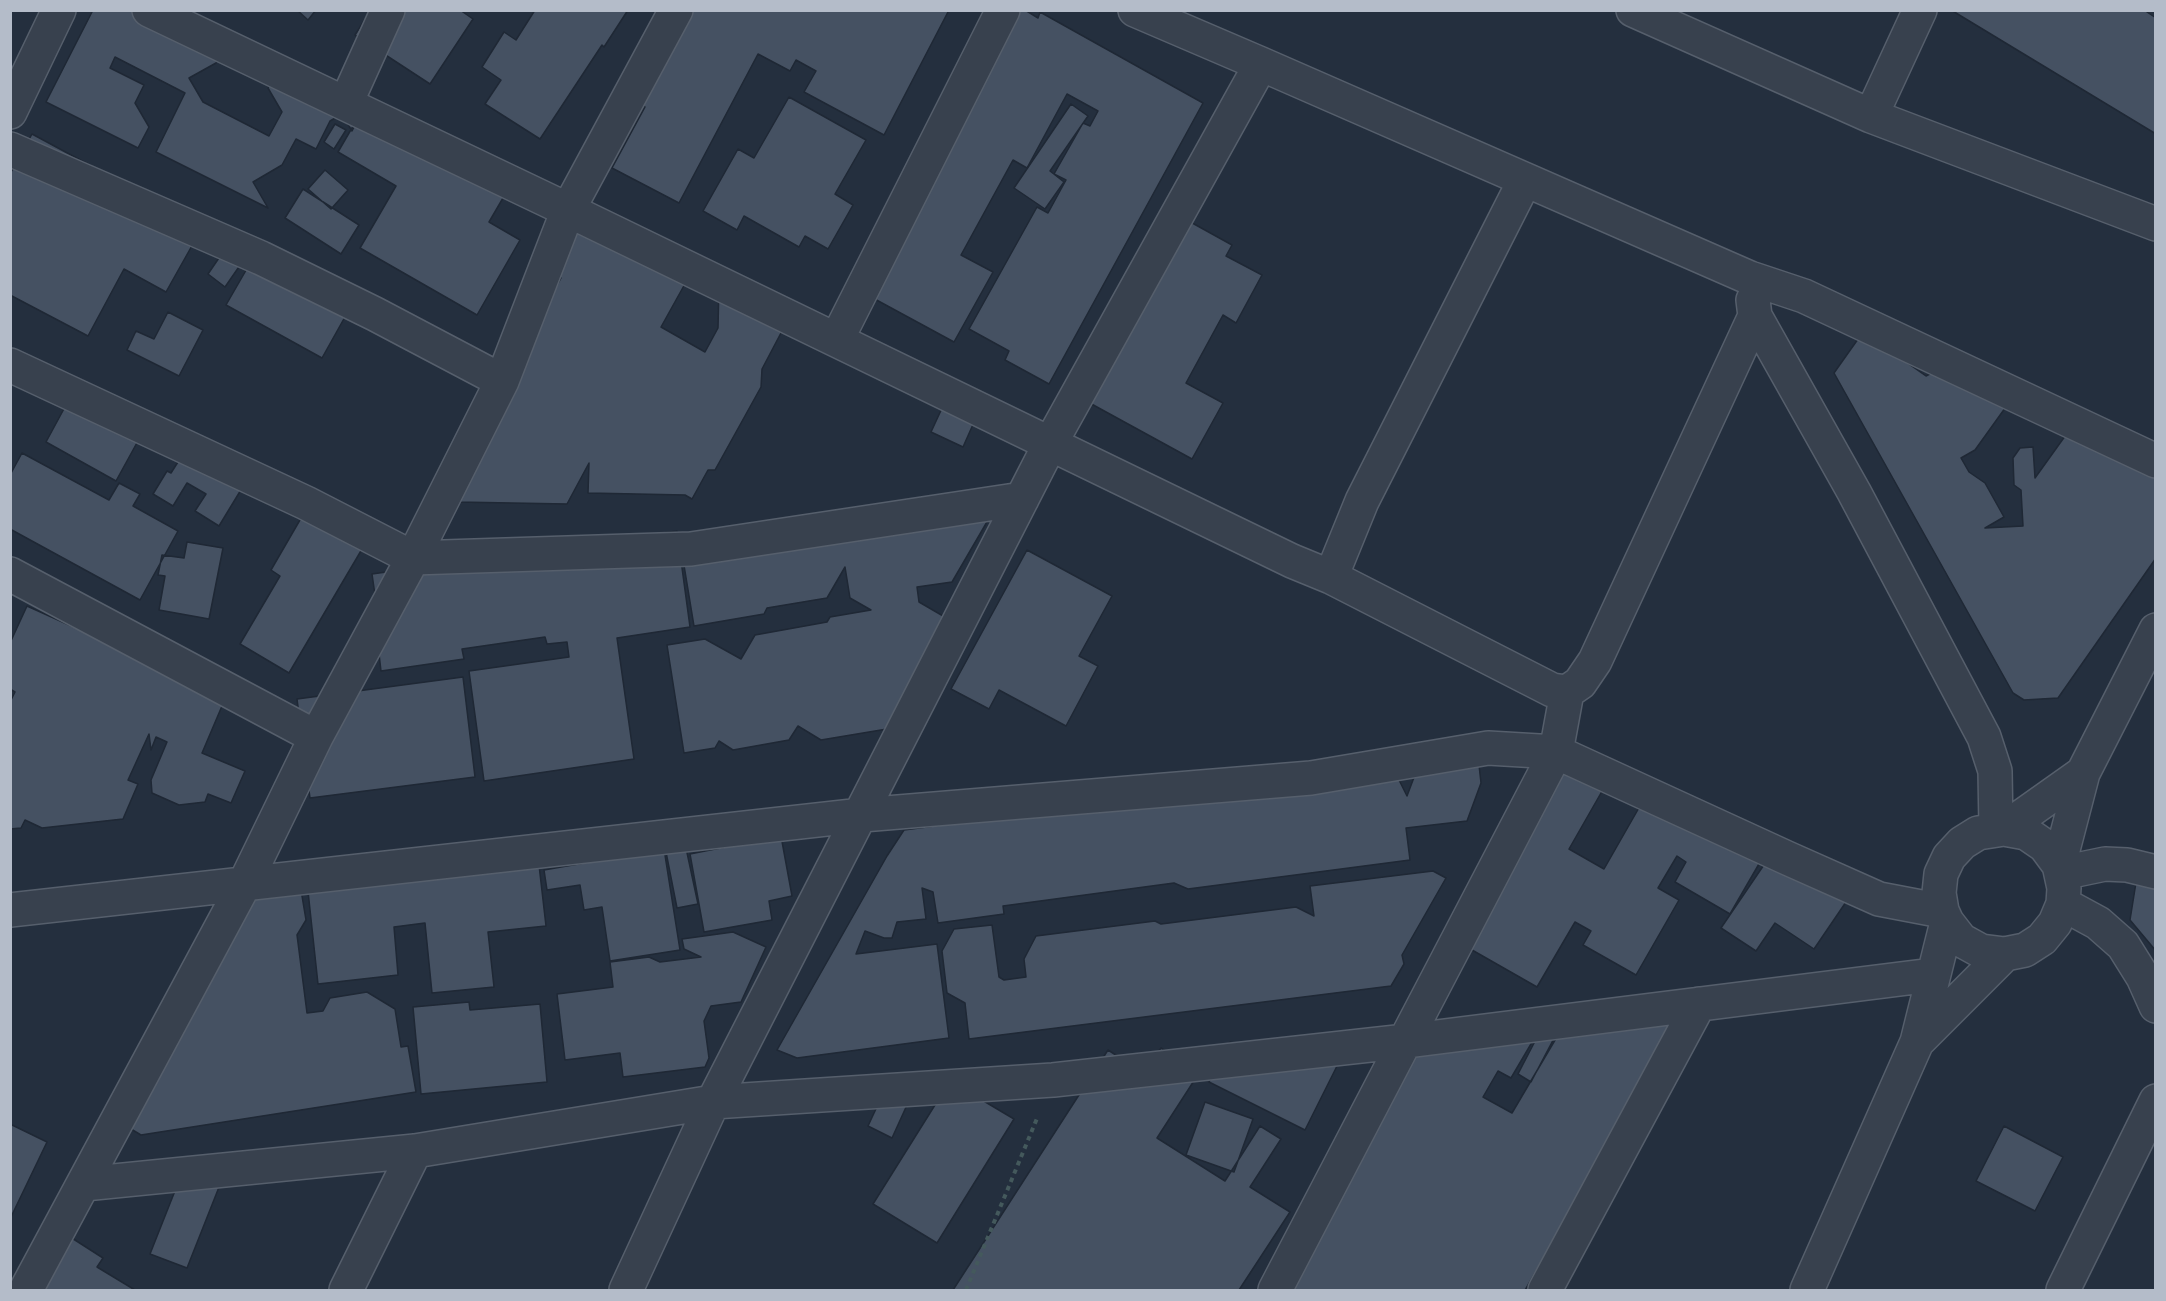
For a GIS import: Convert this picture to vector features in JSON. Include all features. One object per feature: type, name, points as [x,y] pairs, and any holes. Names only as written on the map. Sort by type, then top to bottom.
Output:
[{"type":"street","points":[[10,112],[59,10]]},
{"type":"street","points":[[149,10],[1331,578],[1552,690],[1567,692]]},
{"type":"street","points":[[346,104],[388,10]]},
{"type":"street","points":[[26,1290],[245,883],[316,736],[413,558],[502,381],[568,210],[676,10]]},
{"type":"street","points":[[837,339],[1004,10]]},
{"type":"street","points":[[1135,10],[1750,278],[1804,296],[2156,460]]},
{"type":"street","points":[[1633,10],[1871,116],[2156,224]]},
{"type":"street","points":[[1871,116],[1920,10]]},
{"type":"street","points":[[626,1290],[713,1102],[1050,444],[1261,64]]},
{"type":"street","points":[[10,149],[261,258],[375,314],[502,381]]},
{"type":"street","points":[[1331,578],[1362,501],[1525,180]]},
{"type":"street","points":[[1750,278],[1755,316],[1854,492],[1984,737],[1995,771],[2000,829]]},
{"type":"street","points":[[1275,1290],[1556,752],[1567,692],[1580,682],[1595,661],[1755,316]]},
{"type":"street","points":[[10,364],[306,503],[413,558],[691,549],[1022,499]]},
{"type":"street","points":[[10,574],[316,736]]},
{"type":"street","points":[[2156,630],[2083,773],[2061,881],[2055,923],[2042,939],[2025,950],[2005,954],[1981,951],[1961,940],[1944,916],[1939,893],[1941,874],[1949,857],[1962,843],[1978,833],[2000,829],[2026,833],[2045,846],[2061,881],[2098,923],[2123,945],[2143,977],[2156,1006]]},
{"type":"street","points":[[10,910],[862,815],[1311,778],[1488,748],[1556,752],[1879,899],[1944,916]]},
{"type":"street","points":[[2000,829],[2083,773]]},
{"type":"street","points":[[2061,881],[2105,864],[2127,865],[2156,872]]},
{"type":"street","points":[[1807,1290],[1917,1042],[1944,916]]},
{"type":"street","points":[[1917,1042],[2005,954]]},
{"type":"street","points":[[84,1184],[415,1151],[713,1102],[1053,1080],[1406,1041],[1932,975]]},
{"type":"street","points":[[1545,1290],[1699,1004]]},
{"type":"street","points":[[2063,1290],[2156,1101]]},
{"type":"street","points":[[346,1290],[415,1151]]},
{"type":"path","points":[[966,1290],[1053,1080]]},
{"type":"building","points":[[93,10],[174,10],[231,32],[216,63],[189,78],[203,102],[269,136],[282,112],[268,88],[283,59],[367,102],[352,131],[342,114],[330,121],[316,149],[296,139],[282,165],[253,182],[268,208],[156,152],[185,93],[115,57],[110,68],[144,85],[135,103],[149,127],[138,148],[46,102]]},
{"type":"building","points":[[297,10],[316,10],[308,20]]},
{"type":"building","points":[[371,10],[460,10],[473,19],[430,84],[355,35]]},
{"type":"building","points":[[535,10],[628,10],[540,139],[485,104],[501,80],[482,67],[504,32],[516,40]]},
{"type":"building","points":[[680,10],[949,10],[884,135],[804,92],[816,71],[796,60],[790,71],[758,54],[679,203],[612,168],[645,107],[624,96]]},
{"type":"building","points":[[997,10],[1025,10],[1038,18],[1040,12],[1203,103],[1049,384],[1005,360],[1009,351],[969,329],[1037,207],[1048,213],[1066,180],[1054,174],[1083,123],[1090,126],[1098,111],[1067,94],[1027,168],[1013,160],[961,255],[993,272],[954,342],[847,284]]},
{"type":"building","points":[[1951,10],[2144,10],[2156,18],[2156,134]]},
{"type":"building","points":[[789,97],[866,140],[835,194],[853,205],[828,249],[805,236],[799,247],[744,216],[737,230],[703,211],[738,149],[754,158]]},
{"type":"building","points":[[1071,104],[1088,116],[1050,171],[1064,182],[1045,209],[1014,188]]},
{"type":"building","points":[[356,121],[444,139],[447,134],[517,174],[489,222],[520,240],[477,315],[360,248],[396,186],[338,152]]},
{"type":"building","points":[[335,124],[346,130],[334,149],[324,142]]},
{"type":"building","points":[[32,134],[203,226],[166,292],[124,269],[88,336],[10,295],[10,174]]},
{"type":"building","points":[[325,170],[348,190],[331,209],[308,189]]},
{"type":"building","points":[[303,189],[359,225],[341,254],[285,218]]},
{"type":"building","points":[[570,195],[696,264],[661,327],[705,352],[718,328],[719,283],[792,312],[762,369],[761,387],[715,470],[708,470],[692,499],[685,495],[588,493],[589,463],[567,504],[457,502],[442,494],[561,278],[533,263]]},
{"type":"building","points":[[1185,219],[1232,245],[1226,256],[1262,275],[1236,323],[1223,315],[1186,383],[1223,403],[1192,459],[1086,401]]},
{"type":"building","points":[[234,236],[252,248],[225,287],[208,274]]},
{"type":"building","points":[[260,246],[355,299],[322,358],[226,305]]},
{"type":"building","points":[[168,312],[203,330],[179,376],[127,350],[136,331],[154,339]]},
{"type":"building","points":[[1863,332],[1926,376],[1958,359],[2008,404],[1975,450],[1961,458],[1969,472],[1985,483],[2004,517],[1985,528],[2023,526],[2021,490],[2014,485],[2013,458],[2020,448],[2033,447],[2035,478],[2078,418],[2156,472],[2156,558],[2058,698],[2024,700],[2013,693],[1834,373]]},
{"type":"building","points":[[79,381],[150,419],[116,481],[46,442]]},
{"type":"building","points":[[943,406],[975,420],[963,447],[931,432]]},
{"type":"building","points":[[195,435],[253,470],[219,526],[195,511],[206,494],[187,483],[173,506],[153,494],[167,471],[171,473]]},
{"type":"building","points":[[22,453],[109,500],[119,483],[140,494],[133,506],[178,531],[140,600],[10,529],[10,475]]},
{"type":"building","points":[[315,494],[365,544],[289,673],[240,644],[280,576],[271,570]]},
{"type":"building","points":[[991,515],[952,582],[917,587],[919,602],[950,620],[887,729],[821,740],[798,726],[789,740],[733,750],[719,741],[715,748],[684,753],[667,645],[705,639],[741,659],[755,635],[827,622],[830,617],[871,610],[850,598],[845,567],[827,598],[767,608],[764,614],[694,626],[680,541]]},
{"type":"building","points":[[677,531],[690,627],[617,638],[634,759],[484,781],[469,671],[569,657],[567,642],[547,644],[545,637],[462,649],[464,659],[381,671],[378,645],[382,644],[372,574]]},
{"type":"building","points":[[187,542],[223,548],[209,619],[159,610],[165,576],[158,575],[162,555],[184,558]]},
{"type":"building","points":[[1027,550],[1112,596],[1079,656],[1098,666],[1066,726],[999,690],[989,709],[951,689]]},
{"type":"building","points":[[27,606],[78,629],[262,701],[222,706],[202,753],[245,771],[231,803],[208,794],[205,802],[179,805],[152,793],[151,780],[167,742],[156,737],[151,750],[149,734],[128,780],[138,784],[123,819],[42,828],[25,820],[21,828],[10,829],[10,702],[15,692],[10,689],[10,643]]},
{"type":"building","points":[[463,677],[475,777],[310,798],[297,699]]},
{"type":"building","points":[[1565,754],[1609,779],[1569,849],[1604,869],[1648,792],[1763,857],[1730,914],[1675,882],[1686,862],[1677,856],[1658,888],[1679,900],[1636,975],[1583,945],[1591,931],[1575,922],[1537,987],[1458,942]]},
{"type":"building","points":[[1478,756],[1481,783],[1467,821],[1406,828],[1410,860],[1188,889],[1174,883],[1003,906],[1004,914],[938,923],[933,892],[922,888],[926,919],[897,922],[892,938],[884,938],[865,931],[856,954],[937,944],[949,1038],[797,1058],[777,1050],[904,830],[1337,773],[1398,778],[1407,796],[1419,764]]},
{"type":"building","points":[[781,836],[792,896],[769,901],[772,920],[704,932],[690,854]]},
{"type":"building","points":[[686,848],[698,904],[677,908],[666,852]]},
{"type":"building","points":[[664,849],[680,950],[610,961],[602,907],[584,910],[580,885],[547,890],[544,870]]},
{"type":"building","points":[[1772,853],[1846,902],[1814,949],[1775,923],[1756,951],[1721,928]]},
{"type":"building","points":[[539,865],[546,926],[488,932],[494,987],[432,993],[425,923],[394,927],[398,975],[318,984],[308,891]]},
{"type":"building","points":[[2138,870],[2156,872],[2156,951],[2130,920]]},
{"type":"building","points":[[1433,871],[1446,878],[1402,955],[1404,964],[1391,986],[969,1039],[965,1003],[947,993],[942,951],[954,929],[992,925],[999,977],[1004,980],[1026,977],[1024,959],[1036,936],[1155,921],[1161,924],[1296,907],[1314,916],[1310,886]]},
{"type":"building","points":[[301,890],[306,920],[297,935],[307,1013],[323,1011],[330,998],[367,992],[395,1009],[401,1047],[408,1046],[416,1092],[141,1135],[106,1114],[233,901]]},
{"type":"building","points":[[733,932],[766,947],[741,1002],[711,1006],[704,1021],[709,1058],[705,1067],[623,1077],[620,1053],[565,1060],[557,994],[613,987],[610,962],[649,957],[660,962],[701,957],[684,949],[682,939]]},
{"type":"building","points":[[469,1002],[470,1010],[540,1004],[547,1082],[421,1094],[413,1007]]},
{"type":"building","points":[[1686,1011],[1525,1290],[1264,1290],[1414,1032],[1548,1015],[1511,1078],[1498,1071],[1483,1097],[1512,1113],[1571,1013]]},
{"type":"building","points":[[1547,1018],[1561,1025],[1531,1082],[1518,1074]]},
{"type":"building","points":[[1230,1042],[1285,1069],[1340,1060],[1305,1130],[1209,1082]]},
{"type":"building","points":[[1161,1048],[1199,1073],[1157,1138],[1225,1181],[1260,1126],[1281,1139],[1250,1187],[1290,1212],[1239,1290],[953,1290],[1108,1050],[1144,1073]]},
{"type":"building","points":[[950,1081],[1014,1119],[937,1243],[873,1204]]},
{"type":"building","points":[[888,1083],[912,1094],[892,1138],[868,1126]]},
{"type":"building","points":[[1205,1102],[1253,1119],[1234,1172],[1186,1155]]},
{"type":"building","points":[[10,1124],[47,1142],[10,1219]]},
{"type":"building","points":[[2004,1126],[2063,1157],[2035,1211],[1976,1181]]},
{"type":"building","points":[[186,1163],[223,1177],[187,1268],[150,1254]]},
{"type":"building","points":[[64,1233],[103,1258],[97,1267],[135,1290],[28,1290]]}]
